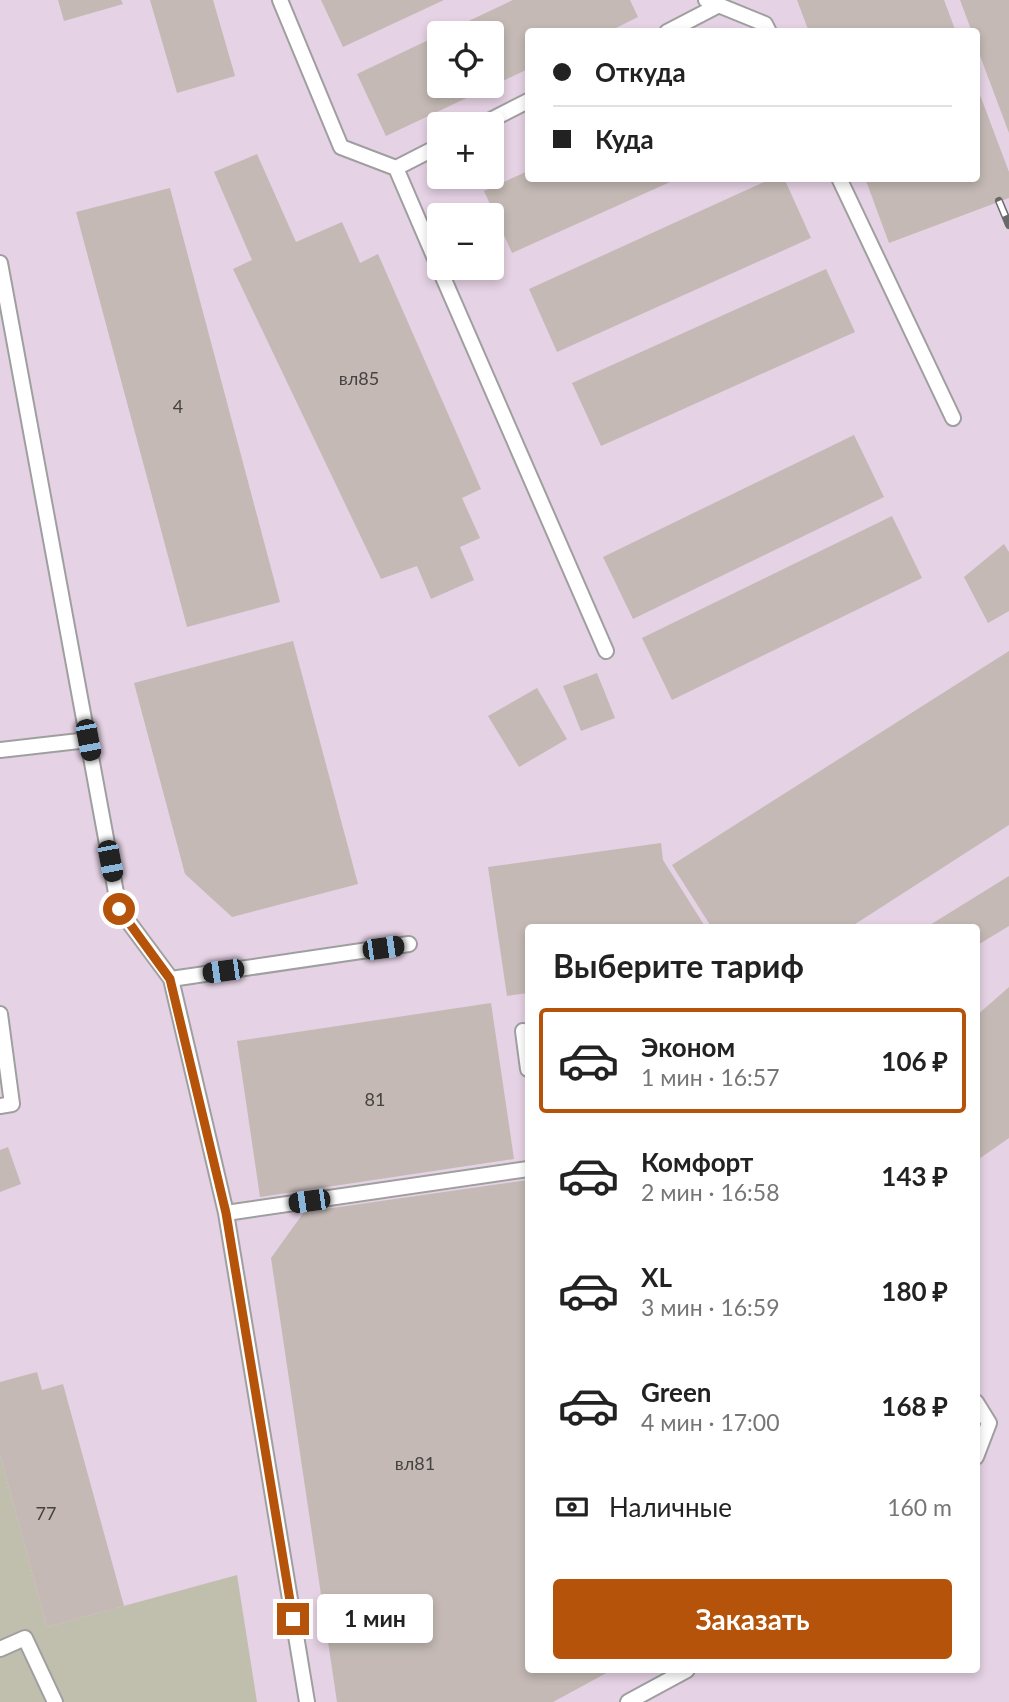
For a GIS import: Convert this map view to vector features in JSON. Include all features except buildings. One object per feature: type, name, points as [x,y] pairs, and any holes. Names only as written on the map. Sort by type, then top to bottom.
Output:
[{"type":"lane","points":[[280,0],[341,147],[396,168],[427,240]]},
{"type":"lane","points":[[673,28],[713,3],[765,24],[767,28]]},
{"type":"lane","points":[[504,113],[525,103]]},
{"type":"lane","points":[[396,168],[427,152]]},
{"type":"lane","points":[[841,182],[953,418]]},
{"type":"lane","points":[[0,263],[119,909],[170,979],[226,1213],[307,1702]]},
{"type":"lane","points":[[444,280],[606,651]]},
{"type":"lane","points":[[0,750],[88,740]]},
{"type":"lane","points":[[170,979],[409,944]]},
{"type":"lane","points":[[0,1014],[12,1104],[0,1105]]},
{"type":"lane","points":[[523,1031],[525,1046]]},
{"type":"lane","points":[[226,1213],[525,1168]]},
{"type":"lane","points":[[980,1408],[989,1423],[980,1447]]},
{"type":"lane","points":[[0,1648],[25,1638],[55,1702]]},
{"type":"lane","points":[[628,1702],[681,1673]]},
{"type":"shaded area","points":[[0,0],[1009,0],[1009,1702],[0,1702]]},
{"type":"shaded area","points":[[0,1455],[47,1627],[237,1575],[257,1702],[0,1702]]},
{"type":"railway","points":[[999,201],[1009,225]]},
{"type":"route","points":[[119,909],[170,979],[226,1213],[293,1619]]}]
